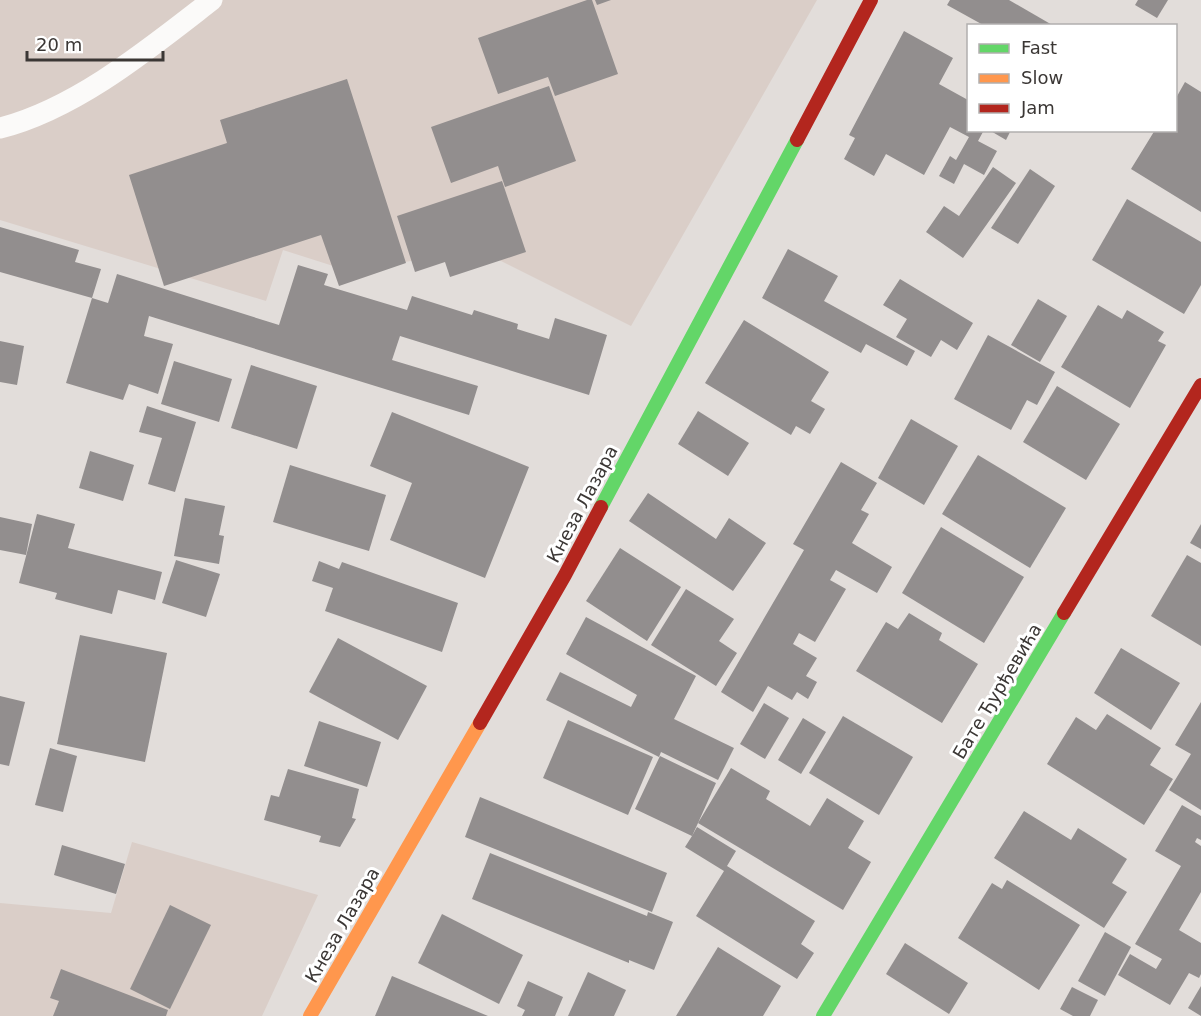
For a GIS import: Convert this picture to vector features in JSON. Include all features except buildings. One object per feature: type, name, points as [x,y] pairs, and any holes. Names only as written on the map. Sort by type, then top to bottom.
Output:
[{"type":"street","name":"Кнеза Лазара","points":[[310,1016],[565,575],[871,0]]},
{"type":"street","name":"Бате Ђурђевића","points":[[823,1016],[1201,385]]},
{"type":"lane","points":[[0,128],[23,122],[72,98],[148,49],[212,0]]},
{"type":"shaded area","points":[[0,0],[817,0],[631,326],[479,250],[349,271],[283,250],[266,301],[0,220]]},
{"type":"shaded area","points":[[132,842],[318,895],[262,1016],[0,1016],[0,903],[111,913]]},
{"type":"traffic: fast","points":[[601,507],[797,140]]},
{"type":"traffic: fast","points":[[823,1016],[1064,613]]},
{"type":"traffic: slow","points":[[310,1016],[480,723]]},
{"type":"traffic: jam","points":[[797,140],[871,0]]},
{"type":"traffic: jam","points":[[1064,613],[1201,385]]},
{"type":"traffic: jam","points":[[480,723],[565,575],[601,507]]}]
